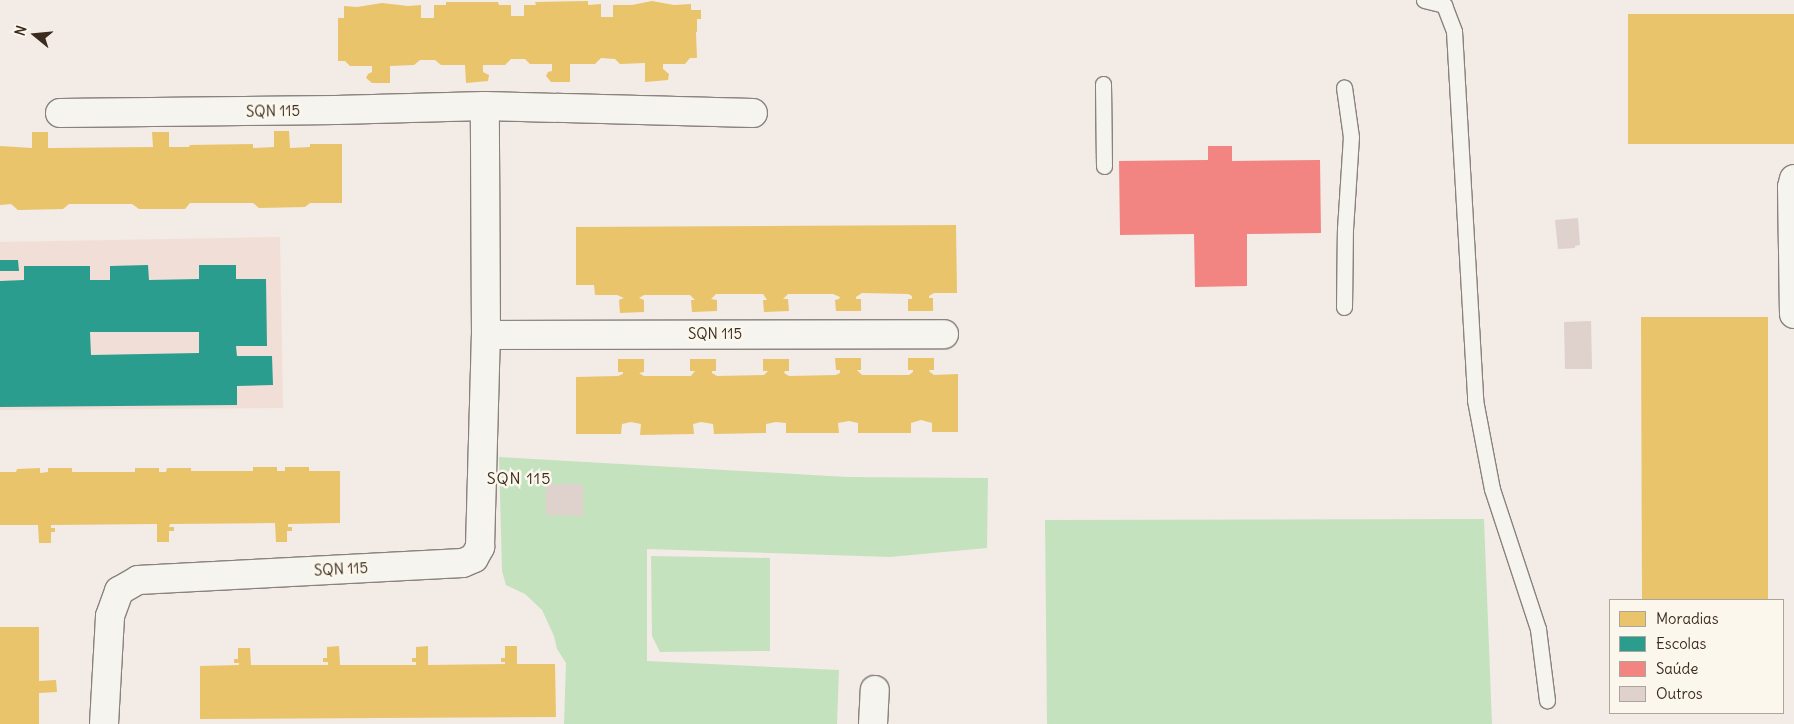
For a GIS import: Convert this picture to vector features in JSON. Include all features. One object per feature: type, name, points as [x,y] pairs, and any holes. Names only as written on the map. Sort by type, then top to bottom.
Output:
[{"type":"street","name":"SQN 115","points":[[104,724],[110,616],[119,591],[138,580],[463,563],[474,558],[480,547],[486,335],[485,106]]},
{"type":"street","name":"SQN 115","points":[[60,113],[336,110],[485,106],[753,113]]},
{"type":"street","points":[[1794,180],[1792,187],[1794,314]]},
{"type":"street","name":"SQN 115","points":[[486,335],[944,334]]},
{"type":"street","points":[[873,724],[875,690]]},
{"type":"lane","points":[[1424,0],[1444,5],[1454,31],[1475,400],[1492,489],[1538,629],[1547,700]]},
{"type":"lane","points":[[1103,84],[1104,166]]},
{"type":"lane","points":[[1344,86],[1351,137],[1345,229],[1344,307]]},
{"type":"shaded area","points":[[280,237],[283,408],[0,410],[0,242]]},
{"type":"green space","points":[[499,457],[847,477],[988,478],[987,548],[890,557],[647,549],[647,661],[839,670],[837,724],[564,724],[566,663],[557,649],[554,636],[542,610],[525,594],[506,585],[502,571]]},
{"type":"green space","points":[[1484,519],[1492,724],[1047,724],[1045,520]]},
{"type":"green space","points":[[651,556],[770,558],[770,651],[660,652],[652,636]]},
{"type":"building: Moradias","points":[[588,1],[588,5],[601,4],[601,17],[613,17],[613,5],[632,5],[652,1],[674,5],[691,4],[691,10],[701,10],[701,19],[697,19],[697,58],[690,58],[685,64],[663,64],[663,69],[669,74],[668,80],[645,82],[645,63],[620,64],[615,59],[601,58],[595,64],[570,64],[570,82],[551,82],[546,76],[548,72],[552,71],[552,64],[530,64],[525,59],[511,59],[505,65],[483,65],[483,72],[489,75],[488,81],[466,83],[465,65],[441,65],[435,60],[420,60],[414,65],[390,66],[390,83],[372,83],[366,78],[372,72],[372,66],[350,66],[345,61],[338,61],[338,18],[344,18],[344,6],[357,7],[382,3],[408,6],[421,5],[421,18],[434,18],[434,5],[446,5],[446,2],[498,2],[499,5],[511,5],[511,16],[524,16],[524,5],[536,5],[535,2]]},
{"type":"building: Moradias","points":[[1628,14],[1794,14],[1794,144],[1628,144]]},
{"type":"building: Moradias","points":[[274,131],[289,131],[290,148],[310,147],[310,144],[342,144],[342,203],[310,203],[305,207],[259,208],[253,203],[190,203],[185,209],[139,209],[132,204],[69,204],[63,209],[18,210],[11,204],[0,205],[0,146],[32,148],[32,132],[48,132],[48,148],[153,147],[152,132],[169,132],[169,147],[253,144],[253,148],[274,147]]},
{"type":"building: Moradias","points":[[956,225],[957,293],[934,293],[929,296],[929,298],[933,298],[933,311],[908,311],[908,299],[912,299],[912,296],[908,294],[862,293],[856,297],[856,299],[861,299],[861,311],[836,311],[835,300],[840,297],[833,294],[788,294],[783,299],[788,299],[789,311],[764,312],[763,300],[767,300],[763,294],[716,294],[711,299],[717,300],[717,311],[692,312],[691,300],[695,300],[690,295],[644,295],[639,298],[644,300],[644,312],[620,313],[619,300],[624,298],[617,295],[595,295],[594,285],[576,285],[576,227]]},
{"type":"building: Moradias","points":[[1641,317],[1768,317],[1768,599],[1642,599]]},
{"type":"building: Moradias","points":[[835,358],[861,358],[861,370],[857,370],[862,375],[909,375],[913,370],[908,370],[908,358],[934,358],[934,370],[929,370],[934,375],[958,374],[958,432],[932,432],[932,423],[921,420],[911,423],[911,433],[858,433],[858,423],[849,421],[838,423],[839,433],[786,433],[786,423],[776,422],[766,424],[766,433],[714,434],[713,424],[701,422],[693,424],[694,434],[640,435],[641,424],[631,422],[622,424],[621,434],[576,434],[576,377],[618,376],[623,374],[623,372],[618,372],[618,359],[644,359],[644,372],[639,373],[644,376],[691,376],[695,371],[690,371],[690,359],[716,359],[716,371],[712,371],[712,373],[717,376],[764,375],[768,371],[763,371],[763,359],[789,359],[789,371],[784,373],[789,376],[836,375],[840,373],[840,370],[836,370]]},
{"type":"building: Moradias","points":[[253,467],[277,467],[277,471],[285,471],[285,467],[309,467],[309,471],[340,471],[340,523],[288,524],[288,527],[292,527],[292,531],[287,531],[287,542],[276,542],[275,523],[170,524],[169,527],[174,527],[174,531],[169,531],[169,542],[157,542],[157,524],[51,525],[51,528],[55,528],[55,532],[51,532],[51,543],[39,543],[38,525],[0,525],[0,472],[16,472],[17,469],[40,468],[40,473],[48,472],[48,468],[72,468],[72,472],[135,472],[135,468],[159,468],[159,472],[166,472],[167,468],[191,468],[191,471],[253,471]]},
{"type":"building: Moradias","points":[[0,627],[39,627],[39,681],[56,680],[57,692],[39,693],[39,724],[0,724]]},
{"type":"building: Moradias","points":[[339,646],[340,665],[416,665],[416,662],[412,662],[412,658],[416,658],[416,647],[428,646],[428,665],[505,664],[505,662],[501,662],[501,658],[505,658],[505,646],[517,646],[517,664],[555,664],[556,717],[200,719],[200,666],[239,665],[239,663],[234,663],[234,659],[238,659],[238,648],[250,648],[251,665],[328,665],[328,662],[323,662],[323,658],[327,658],[327,647]]},
{"type":"building: Escolas","points":[[0,260],[18,260],[19,271],[0,271]]},
{"type":"building: Escolas","points":[[148,265],[149,280],[199,279],[199,265],[236,265],[236,279],[266,279],[267,346],[236,346],[237,356],[272,356],[273,385],[237,386],[237,405],[0,407],[0,281],[24,280],[24,266],[90,266],[90,280],[110,280],[110,266]],"holes":[[[90,332],[199,332],[199,353],[91,355]]]},
{"type":"building: Saúde","points":[[1208,146],[1232,146],[1232,161],[1320,160],[1321,233],[1247,234],[1247,286],[1195,287],[1194,234],[1120,235],[1119,161],[1208,160]]},
{"type":"building: Outros","points":[[1578,218],[1580,245],[1575,246],[1575,248],[1558,249],[1555,220]]},
{"type":"building: Outros","points":[[1591,321],[1592,369],[1565,369],[1564,322]]},
{"type":"building: Outros","points":[[546,484],[583,484],[583,516],[546,515]]},
{"type":"district","name":"SQN 115","points":[[519,478]]}]
